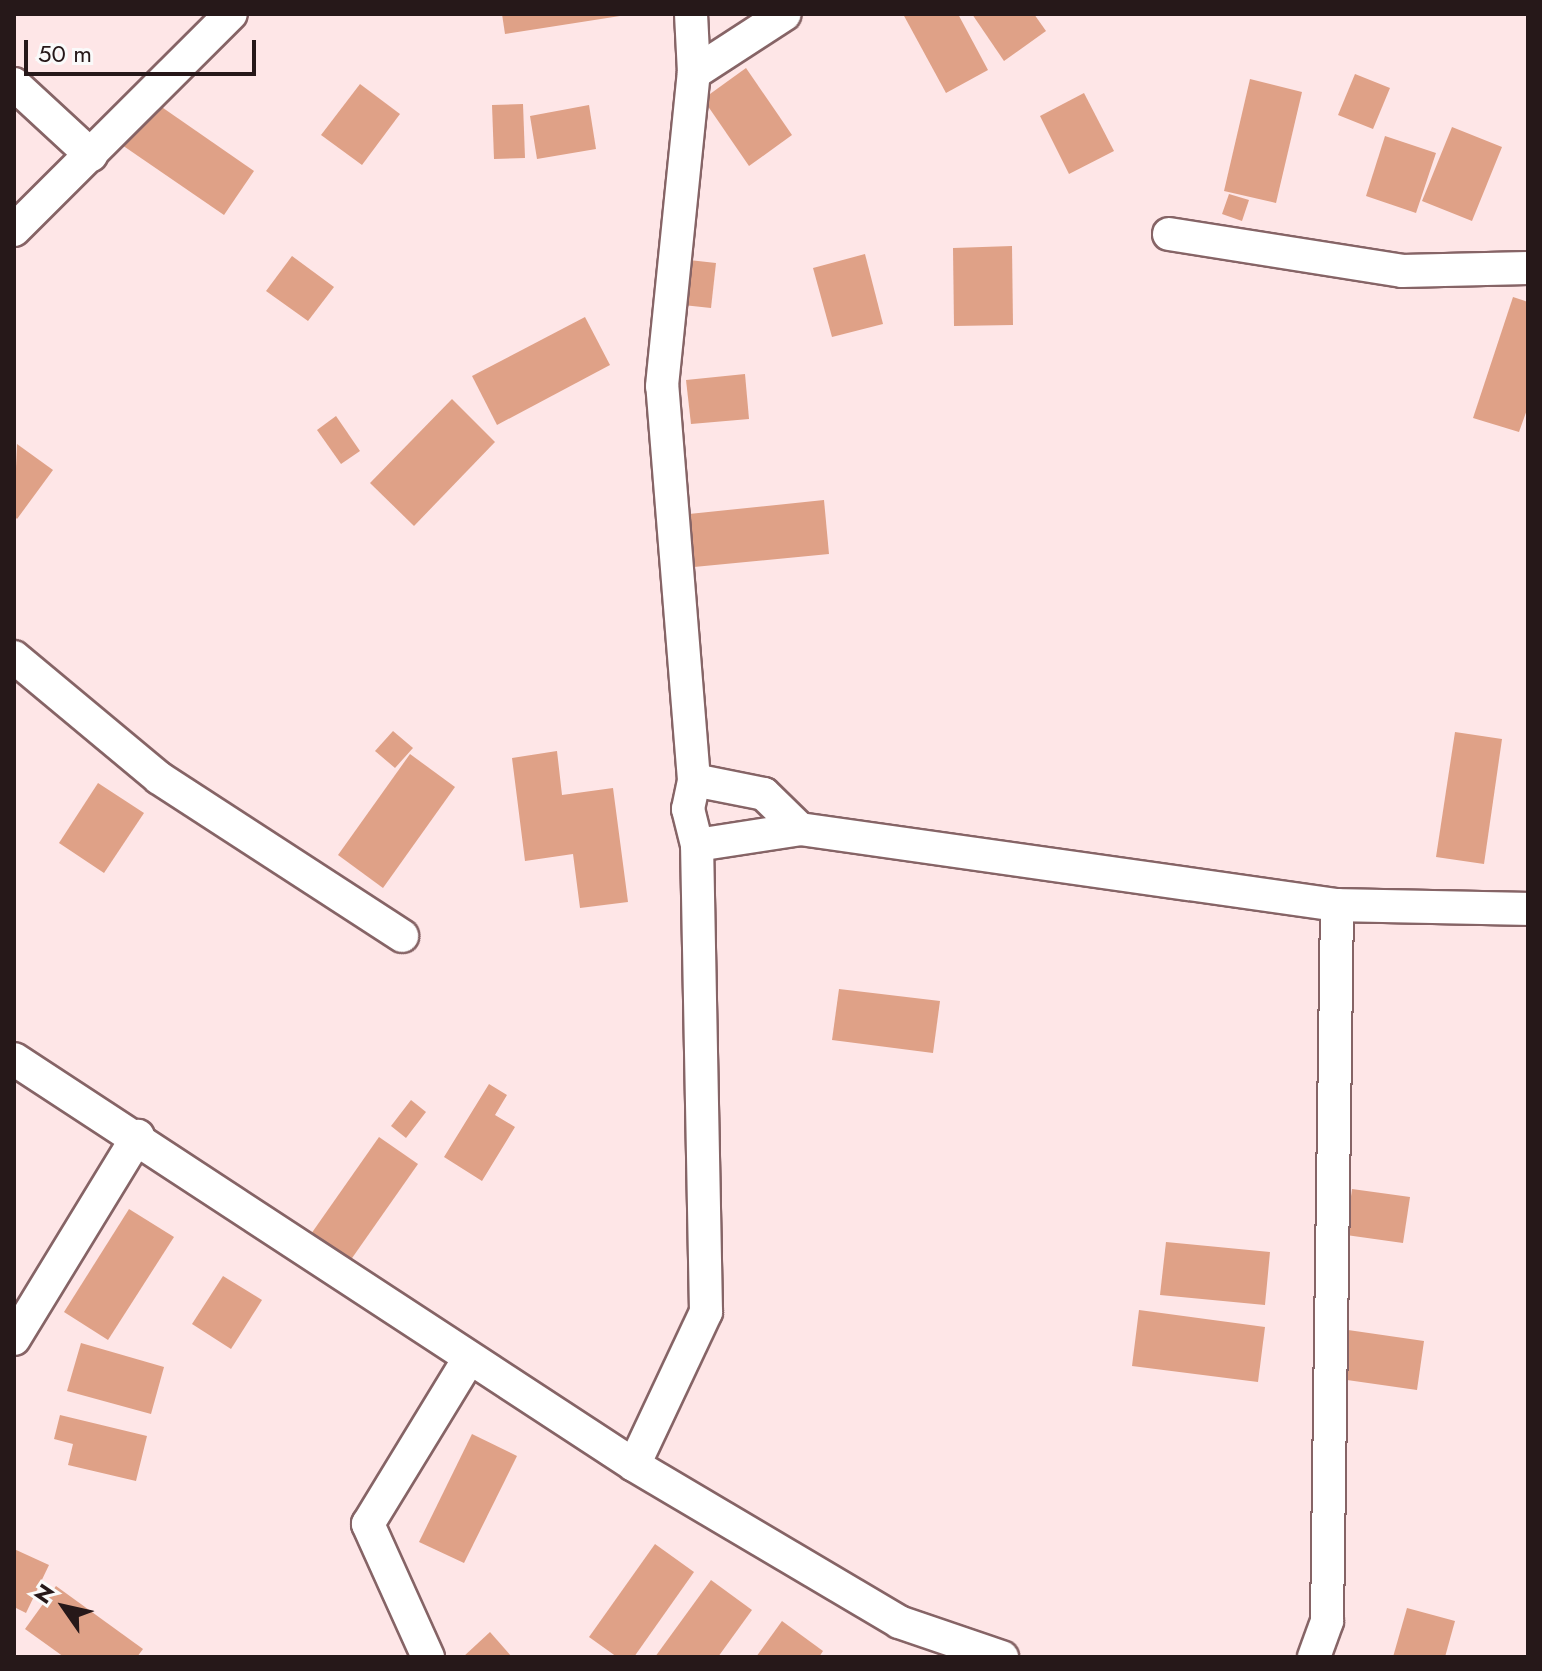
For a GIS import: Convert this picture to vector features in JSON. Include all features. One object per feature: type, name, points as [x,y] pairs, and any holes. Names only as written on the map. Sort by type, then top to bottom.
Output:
[{"type":"street","points":[[14,230],[231,14]]},
{"type":"street","points":[[634,1465],[706,1312],[697,845],[688,809],[694,780],[662,386],[694,73],[691,14]]},
{"type":"street","points":[[694,73],[785,14]]},
{"type":"street","points":[[14,84],[91,155]]},
{"type":"street","points":[[1169,234],[1402,271],[1528,268]]},
{"type":"street","points":[[14,657],[159,778],[402,936]]},
{"type":"street","points":[[694,780],[764,794],[800,829]]},
{"type":"street","points":[[697,845],[800,829],[1337,905],[1528,909]]},
{"type":"street","points":[[1314,1657],[1327,1621],[1337,905]]},
{"type":"street","points":[[14,1059],[138,1136],[467,1362],[634,1465],[899,1622],[1002,1657]]},
{"type":"street","points":[[14,1339],[138,1136]]},
{"type":"street","points":[[428,1657],[368,1524],[467,1362]]},
{"type":"building","points":[[502,14],[620,14],[620,16],[505,34]]},
{"type":"building","points":[[903,14],[958,14],[988,70],[946,93]]},
{"type":"building","points":[[972,14],[1034,14],[1046,31],[1004,61]]},
{"type":"building","points":[[746,68],[792,135],[749,166],[703,99]]},
{"type":"building","points":[[1355,74],[1390,88],[1373,129],[1338,115]]},
{"type":"building","points":[[1250,79],[1302,92],[1276,203],[1224,191]]},
{"type":"building","points":[[360,84],[400,114],[362,165],[321,135]]},
{"type":"building","points":[[1084,93],[1114,151],[1069,174],[1040,116]]},
{"type":"building","points":[[153,101],[254,171],[224,215],[122,145]]},
{"type":"building","points":[[523,104],[525,158],[494,159],[492,105]]},
{"type":"building","points":[[589,105],[596,149],[537,159],[530,116]]},
{"type":"building","points":[[1452,127],[1502,147],[1472,221],[1422,201]]},
{"type":"building","points":[[1385,136],[1436,153],[1416,213],[1366,196]]},
{"type":"building","points":[[1229,194],[1249,200],[1242,221],[1222,214]]},
{"type":"building","points":[[1012,246],[1013,325],[954,326],[953,248]]},
{"type":"building","points":[[865,254],[883,324],[832,337],[813,268]]},
{"type":"building","points":[[292,256],[334,287],[308,321],[266,291]]},
{"type":"building","points":[[689,260],[716,263],[711,308],[683,305]]},
{"type":"building","points":[[1513,297],[1528,302],[1528,407],[1519,432],[1473,418]]},
{"type":"building","points":[[585,317],[610,365],[497,425],[472,376]]},
{"type":"building","points":[[745,374],[749,419],[691,424],[686,380]]},
{"type":"building","points":[[452,399],[495,442],[414,526],[370,483]]},
{"type":"building","points":[[336,416],[360,451],[341,464],[317,430]]},
{"type":"building","points":[[17,444],[53,470],[17,519],[14,516]]},
{"type":"building","points":[[824,500],[829,554],[694,567],[689,514]]},
{"type":"building","points":[[393,731],[413,748],[395,768],[375,751]]},
{"type":"building","points":[[1455,732],[1502,739],[1484,864],[1436,857]]},
{"type":"building","points":[[557,751],[562,795],[613,788],[628,902],[580,908],[573,854],[525,861],[512,758]]},
{"type":"building","points":[[410,754],[455,787],[383,888],[338,855]]},
{"type":"building","points":[[98,783],[144,813],[104,873],[59,843]]},
{"type":"building","points":[[839,989],[940,1001],[933,1053],[832,1040]]},
{"type":"building","points":[[489,1084],[507,1095],[495,1115],[515,1127],[482,1181],[444,1157]]},
{"type":"building","points":[[411,1100],[426,1112],[406,1138],[391,1126]]},
{"type":"building","points":[[379,1137],[418,1164],[350,1261],[311,1234]]},
{"type":"building","points":[[1352,1189],[1410,1197],[1403,1243],[1346,1235]]},
{"type":"building","points":[[129,1209],[174,1237],[108,1340],[64,1312]]},
{"type":"building","points":[[1166,1242],[1270,1252],[1265,1305],[1160,1295]]},
{"type":"building","points":[[223,1276],[262,1300],[231,1349],[192,1324]]},
{"type":"building","points":[[1139,1310],[1265,1327],[1258,1382],[1132,1366]]},
{"type":"building","points":[[1348,1330],[1424,1341],[1417,1390],[1340,1379]]},
{"type":"building","points":[[81,1343],[164,1367],[151,1414],[67,1391]]},
{"type":"building","points":[[60,1415],[147,1436],[136,1481],[68,1465],[73,1444],[54,1439]]},
{"type":"building","points":[[472,1434],[517,1456],[464,1563],[419,1542]]},
{"type":"building","points":[[655,1544],[694,1572],[634,1657],[617,1657],[589,1637]]},
{"type":"building","points":[[14,1549],[49,1565],[26,1613],[14,1607]]},
{"type":"building","points":[[711,1580],[752,1610],[718,1657],[655,1657]]},
{"type":"building","points":[[56,1586],[143,1649],[137,1657],[64,1657],[25,1629]]},
{"type":"building","points":[[1407,1608],[1455,1621],[1445,1657],[1393,1657]]},
{"type":"building","points":[[782,1621],[823,1651],[819,1657],[756,1657]]},
{"type":"building","points":[[490,1632],[512,1657],[463,1657]]}]
